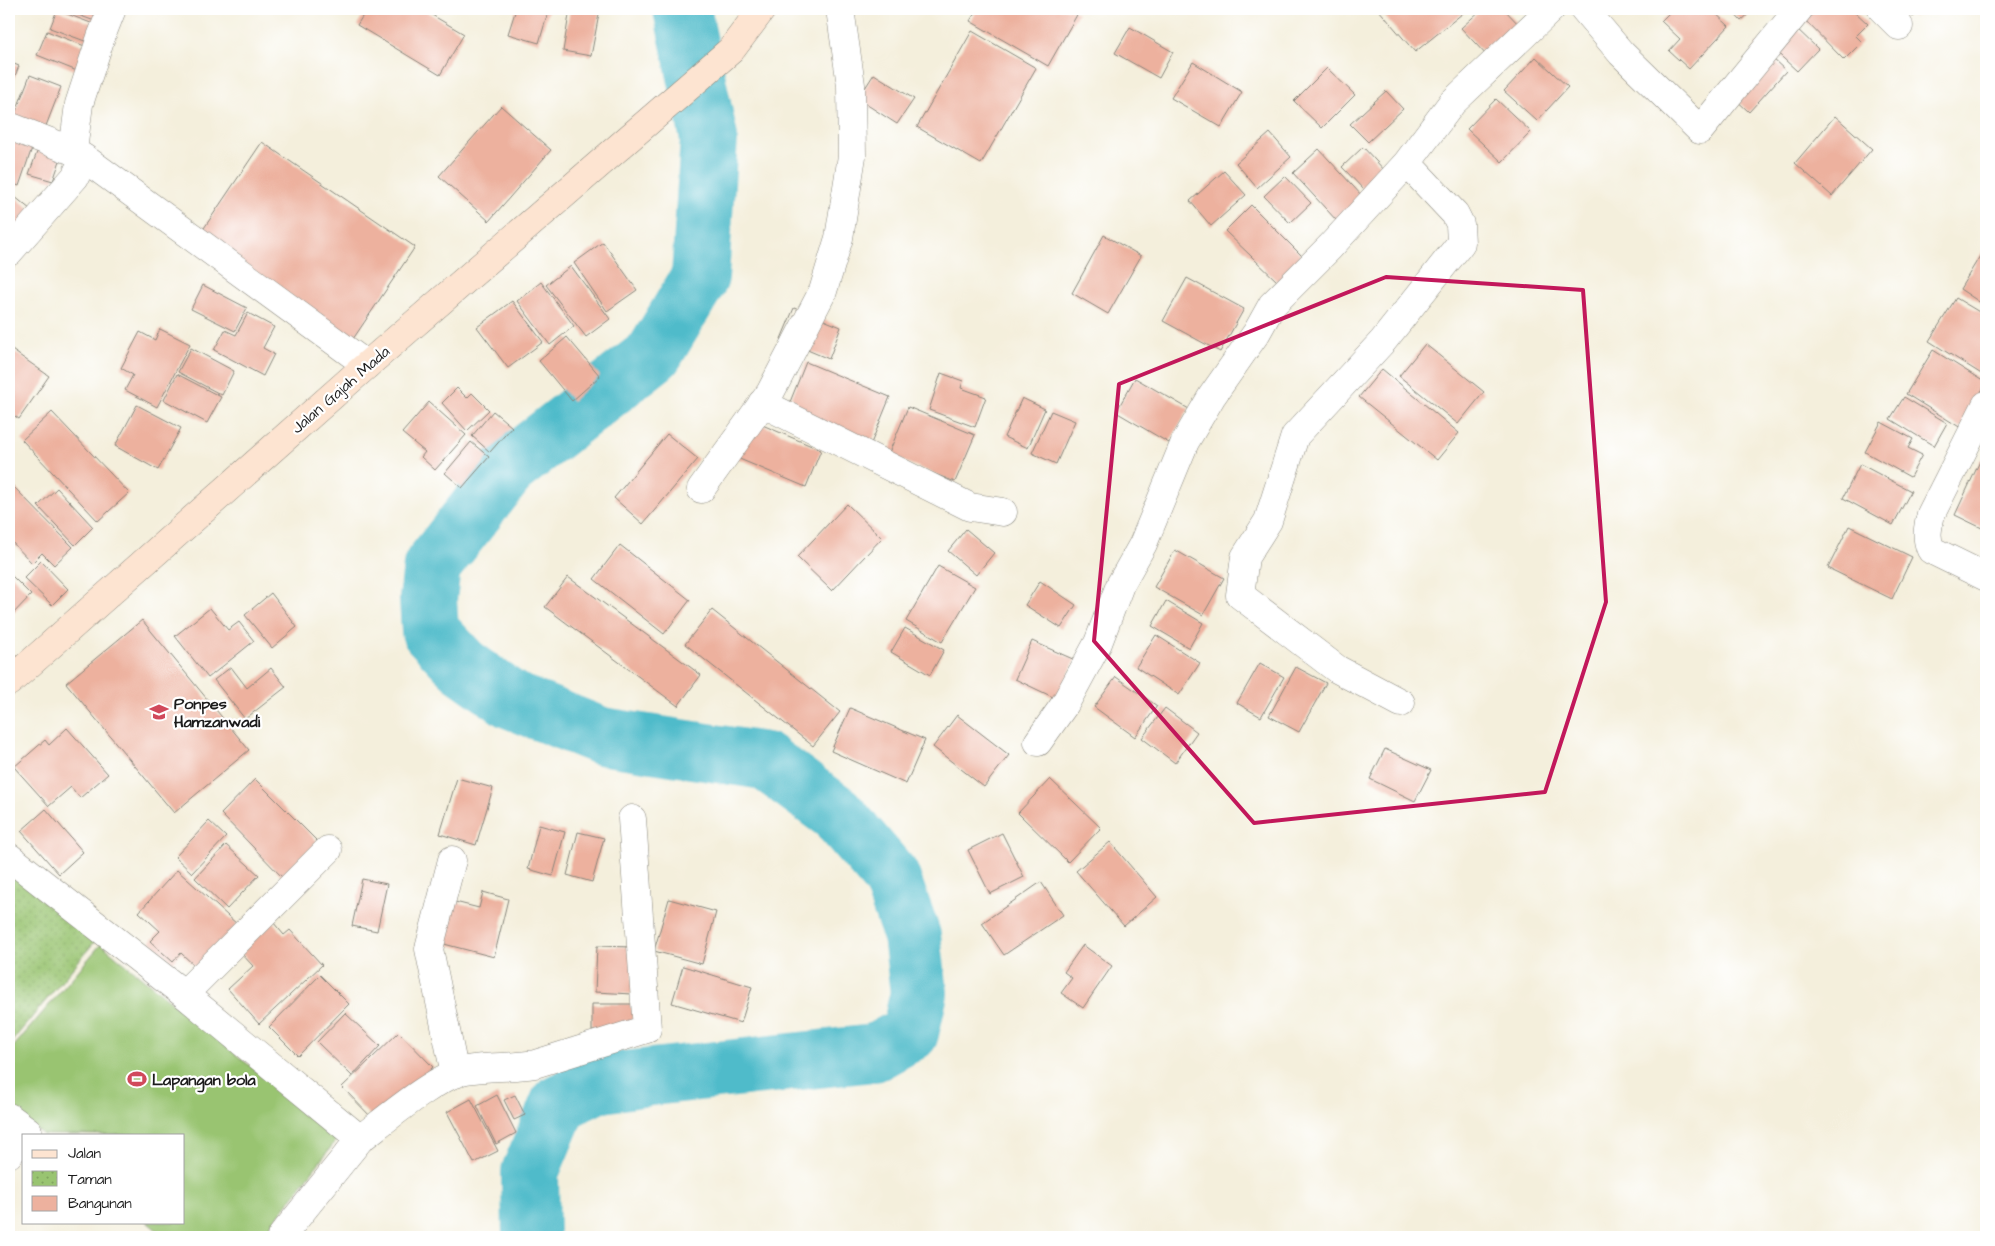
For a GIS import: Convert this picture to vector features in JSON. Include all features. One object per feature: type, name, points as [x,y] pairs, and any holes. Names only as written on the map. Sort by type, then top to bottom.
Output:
[{"type":"main road","name":"Jalan Gajah Mada","points":[[9,682],[367,366],[731,50],[762,9]]},
{"type":"street","points":[[9,252],[74,177],[79,154],[79,104],[112,9]]},
{"type":"street","points":[[700,489],[770,393],[823,291],[839,238],[852,156],[851,85],[840,9]]},
{"type":"street","points":[[1038,742],[1065,704],[1098,642],[1120,585],[1143,544],[1185,442],[1212,396],[1257,332],[1272,305],[1330,247],[1407,163],[1452,104],[1551,9]]},
{"type":"street","points":[[1584,9],[1621,52],[1700,130],[1799,9]]},
{"type":"street","points":[[9,126],[79,154],[367,366]]},
{"type":"street","points":[[1401,703],[1337,669],[1240,595],[1245,557],[1268,521],[1295,436],[1383,341],[1461,243],[1460,224],[1456,214],[1407,163]]},
{"type":"street","points":[[762,402],[970,507],[1002,512]]},
{"type":"street","points":[[1986,405],[1931,514],[1927,530],[1927,541],[1932,550],[1986,577]]},
{"type":"street","points":[[281,1237],[360,1139],[427,1089],[465,1070],[520,1067],[535,1064],[647,1029],[632,819]]},
{"type":"street","points":[[184,994],[328,850]]},
{"type":"street","points":[[9,856],[184,994],[360,1139]]},
{"type":"street","points":[[452,860],[429,948],[455,1074]]},
{"type":"street","points":[[9,1117],[28,1131],[25,1134]]},
{"type":"street","points":[[9,1154],[22,1138]]},
{"type":"highlighted area","points":[[1386,277],[1583,290],[1606,602],[1545,792],[1254,823],[1094,641],[1119,384]]},
{"type":"green space","points":[[9,870],[96,940],[9,1045]]},
{"type":"green space","name":"Lapangan bola","points":[[101,944],[338,1138],[262,1237],[165,1237],[149,1224],[185,1224],[185,1134],[42,1134],[9,1106],[9,1052]]},
{"type":"building","points":[[62,9],[105,9],[100,23]]},
{"type":"building","points":[[367,9],[422,9],[464,34],[440,75],[357,25]]},
{"type":"building","points":[[516,9],[549,9],[539,43],[508,34]]},
{"type":"building","points":[[570,9],[600,9],[591,56],[563,51]]},
{"type":"building","points":[[967,9],[1070,9],[1078,13],[1048,66],[970,21],[975,13]]},
{"type":"building","points":[[1378,9],[1468,9],[1415,52]]},
{"type":"building","points":[[1482,9],[1504,9],[1521,27],[1488,57],[1461,28]]},
{"type":"building","points":[[1673,9],[1711,9],[1729,26],[1689,69],[1669,51],[1680,39],[1661,21]]},
{"type":"building","points":[[1730,9],[1754,9],[1741,21]]},
{"type":"building","points":[[1801,9],[1852,9],[1868,24],[1856,36],[1862,42],[1844,60],[1797,12]]},
{"type":"building","points":[[1906,9],[1922,9],[1913,17]]},
{"type":"building","points":[[57,10],[96,25],[90,43],[50,28]]},
{"type":"building","points":[[1792,24],[1818,49],[1797,71],[1770,46]]},
{"type":"building","points":[[1130,27],[1173,52],[1159,78],[1115,53]]},
{"type":"building","points":[[47,31],[87,47],[77,71],[37,55]]},
{"type":"building","points":[[972,31],[1036,68],[981,164],[917,127]]},
{"type":"building","points":[[1757,44],[1786,71],[1749,112],[1731,95]]},
{"type":"building","points":[[1536,57],[1568,87],[1537,121],[1504,91]]},
{"type":"building","points":[[9,62],[19,66],[9,91]]},
{"type":"building","points":[[1193,62],[1242,92],[1221,127],[1171,98]]},
{"type":"building","points":[[1327,68],[1355,95],[1322,128],[1294,101]]},
{"type":"building","points":[[874,74],[914,99],[897,124],[858,99]]},
{"type":"building","points":[[30,75],[61,87],[44,131],[13,119]]},
{"type":"building","points":[[1386,91],[1403,109],[1368,142],[1350,124]]},
{"type":"building","points":[[1496,99],[1531,132],[1502,162],[1467,129]]},
{"type":"building","points":[[501,106],[551,150],[489,221],[439,176]]},
{"type":"building","points":[[1835,116],[1872,149],[1832,196],[1795,163]]},
{"type":"building","points":[[9,133],[34,142],[19,186],[9,182]]},
{"type":"building","points":[[1270,133],[1291,157],[1257,188],[1236,163]]},
{"type":"building","points":[[262,142],[415,247],[353,339],[200,234]]},
{"type":"building","points":[[40,144],[63,152],[53,181],[29,174]]},
{"type":"building","points":[[1363,147],[1387,173],[1366,192],[1342,167]]},
{"type":"building","points":[[1319,149],[1363,197],[1337,221],[1293,173]]},
{"type":"building","points":[[1224,171],[1246,195],[1211,226],[1190,201]]},
{"type":"building","points":[[1285,176],[1311,203],[1290,223],[1264,196]]},
{"type":"building","points":[[9,192],[36,214],[18,236],[9,229]]},
{"type":"building","points":[[1251,205],[1304,258],[1279,283],[1225,231]]},
{"type":"building","points":[[1104,235],[1141,256],[1108,314],[1072,293]]},
{"type":"building","points":[[603,242],[637,290],[607,311],[574,263]]},
{"type":"building","points":[[1986,246],[1986,301],[1984,305],[1960,289]]},
{"type":"building","points":[[571,266],[610,319],[586,337],[546,285]]},
{"type":"building","points":[[1187,278],[1244,309],[1220,352],[1163,321]]},
{"type":"building","points":[[541,282],[574,326],[550,345],[517,301]]},
{"type":"building","points":[[203,285],[247,308],[235,331],[191,309]]},
{"type":"building","points":[[1956,298],[1986,316],[1986,370],[1983,375],[1929,341]]},
{"type":"building","points":[[512,301],[543,342],[508,368],[477,327]]},
{"type":"building","points":[[794,308],[841,327],[829,359],[781,339]]},
{"type":"building","points":[[248,313],[274,327],[263,348],[274,354],[263,376],[214,350],[225,330],[236,335]]},
{"type":"building","points":[[160,329],[190,344],[157,407],[125,390],[133,375],[121,368],[140,332],[155,340]]},
{"type":"building","points":[[567,337],[600,376],[572,401],[539,361]]},
{"type":"building","points":[[1425,344],[1484,392],[1458,424],[1399,376]]},
{"type":"building","points":[[9,348],[49,376],[19,419],[9,412]]},
{"type":"building","points":[[191,348],[234,371],[222,395],[178,372]]},
{"type":"building","points":[[1933,350],[1986,383],[1961,428],[1906,394]]},
{"type":"building","points":[[806,362],[890,397],[868,451],[784,417]]},
{"type":"building","points":[[1382,369],[1459,433],[1437,460],[1359,397]]},
{"type":"building","points":[[941,373],[963,381],[961,388],[986,397],[975,427],[929,410]]},
{"type":"building","points":[[177,374],[221,397],[207,423],[164,400]]},
{"type":"building","points":[[1135,378],[1189,409],[1169,443],[1116,412]]},
{"type":"building","points":[[457,388],[467,398],[472,393],[489,410],[467,431],[442,403]]},
{"type":"building","points":[[1904,397],[1947,423],[1934,446],[1890,419]]},
{"type":"building","points":[[1022,398],[1045,409],[1028,448],[1004,437]]},
{"type":"building","points":[[429,402],[466,435],[435,470],[421,457],[425,452],[402,433]]},
{"type":"building","points":[[137,405],[181,428],[158,470],[115,446]]},
{"type":"building","points":[[908,407],[975,435],[955,482],[888,455]]},
{"type":"building","points":[[493,411],[512,427],[490,452],[472,436]]},
{"type":"building","points":[[1051,411],[1075,421],[1056,464],[1032,453]]},
{"type":"building","points":[[52,412],[129,493],[98,521],[22,440]]},
{"type":"building","points":[[746,418],[821,450],[806,487],[730,455]]},
{"type":"building","points":[[1881,422],[1913,439],[1908,448],[1922,455],[1910,477],[1865,452]]},
{"type":"building","points":[[667,434],[698,459],[643,524],[614,498]]},
{"type":"building","points":[[471,442],[489,457],[462,488],[445,473]]},
{"type":"building","points":[[1981,459],[1986,462],[1986,525],[1984,529],[1955,515]]},
{"type":"building","points":[[1860,464],[1911,491],[1893,525],[1843,498]]},
{"type":"building","points":[[11,484],[73,547],[54,565],[42,553],[32,563],[9,539],[9,486]]},
{"type":"building","points":[[57,488],[93,527],[75,545],[38,506]]},
{"type":"building","points":[[847,504],[882,538],[832,591],[797,557]]},
{"type":"building","points":[[1849,526],[1912,557],[1892,599],[1828,568]]},
{"type":"building","points":[[966,529],[994,553],[976,575],[948,551]]},
{"type":"building","points":[[620,545],[690,600],[664,634],[594,579]]},
{"type":"building","points":[[1175,550],[1224,578],[1203,615],[1154,587]]},
{"type":"building","points":[[41,561],[68,589],[52,605],[24,578]]},
{"type":"building","points":[[938,566],[975,587],[942,642],[906,621]]},
{"type":"building","points":[[9,573],[31,595],[9,618]]},
{"type":"building","points":[[568,577],[701,675],[678,706],[545,607]]},
{"type":"building","points":[[1040,581],[1076,605],[1061,628],[1025,605]]},
{"type":"building","points":[[271,593],[297,627],[272,648],[245,615]]},
{"type":"building","points":[[1166,601],[1203,623],[1189,648],[1152,626]]},
{"type":"building","points":[[210,608],[228,630],[239,622],[254,641],[208,678],[175,636]]},
{"type":"building","points":[[712,610],[840,712],[813,746],[685,644]]},
{"type":"building","points":[[142,620],[249,750],[174,813],[66,683]]},
{"type":"building","points":[[905,628],[944,650],[930,675],[891,652]]},
{"type":"building","points":[[1156,635],[1200,663],[1179,695],[1136,667]]},
{"type":"building","points":[[1032,641],[1075,660],[1057,699],[1015,679]]},
{"type":"building","points":[[1260,663],[1284,677],[1261,717],[1237,703]]},
{"type":"building","points":[[231,667],[247,688],[271,668],[286,687],[245,719],[214,680]]},
{"type":"building","points":[[1296,667],[1326,683],[1299,732],[1269,716]]},
{"type":"building","points":[[1116,677],[1157,706],[1135,737],[1094,707]]},
{"type":"building","points":[[850,708],[925,740],[906,784],[831,751]]},
{"type":"building","points":[[1165,708],[1197,732],[1175,763],[1142,738]]},
{"type":"building","points":[[957,715],[1009,755],[984,787],[933,747]]},
{"type":"building","points":[[67,728],[108,774],[80,798],[71,787],[49,806],[14,767],[45,740],[49,745]]},
{"type":"building","points":[[1385,749],[1431,770],[1415,801],[1370,779]]},
{"type":"building","points":[[457,778],[493,788],[476,845],[440,834]]},
{"type":"building","points":[[255,779],[318,842],[283,878],[221,814]]},
{"type":"building","points":[[1050,779],[1101,828],[1068,862],[1018,813]]},
{"type":"building","points":[[46,809],[83,852],[59,874],[21,831]]},
{"type":"building","points":[[209,821],[226,837],[192,873],[175,857]]},
{"type":"building","points":[[539,825],[565,832],[553,876],[528,869]]},
{"type":"building","points":[[578,832],[604,838],[592,882],[567,875]]},
{"type":"building","points":[[1002,833],[1024,877],[990,894],[968,850]]},
{"type":"building","points":[[1110,842],[1157,897],[1124,926],[1076,871]]},
{"type":"building","points":[[226,845],[259,875],[227,909],[195,878]]},
{"type":"building","points":[[177,870],[238,925],[198,969],[181,953],[173,962],[150,941],[160,931],[139,912]]},
{"type":"building","points":[[362,879],[387,884],[377,931],[352,926]]},
{"type":"building","points":[[1041,882],[1063,915],[1004,955],[982,923]]},
{"type":"building","points":[[483,892],[508,899],[494,957],[444,944],[455,902],[479,908]]},
{"type":"building","points":[[669,899],[716,912],[702,964],[654,951]]},
{"type":"building","points":[[273,922],[284,935],[290,930],[322,965],[259,1024],[228,989],[253,966],[240,952]]},
{"type":"building","points":[[1083,945],[1112,966],[1083,1008],[1061,993],[1072,978],[1064,972]]},
{"type":"building","points":[[597,946],[633,947],[632,994],[595,992]]},
{"type":"building","points":[[683,966],[752,987],[741,1023],[672,1003]]},
{"type":"building","points":[[320,975],[349,1004],[298,1056],[269,1027]]},
{"type":"building","points":[[592,1004],[632,1004],[633,1031],[592,1031]]},
{"type":"building","points":[[345,1013],[380,1046],[352,1076],[317,1042]]},
{"type":"building","points":[[399,1032],[433,1067],[376,1122],[342,1087]]},
{"type":"building","points":[[497,1095],[516,1133],[496,1144],[477,1106]]},
{"type":"building","points":[[515,1095],[525,1115],[514,1120],[504,1100]]},
{"type":"building","points":[[471,1099],[498,1151],[474,1163],[447,1112]]},
{"type":"waterway","points":[[531,1237],[530,1172],[559,1103],[595,1085],[633,1079],[874,1053],[910,1033],[919,993],[912,936],[891,877],[836,813],[765,761],[601,736],[511,700],[463,666],[430,631],[428,599],[432,566],[510,467],[654,354],[700,277],[709,138],[682,9]]},
{"type":"place","name":"Ponpes Hamzanwadi","points":[[159,712]]},
{"type":"place","name":"Lapangan bola","points":[[137,1079]]}]
